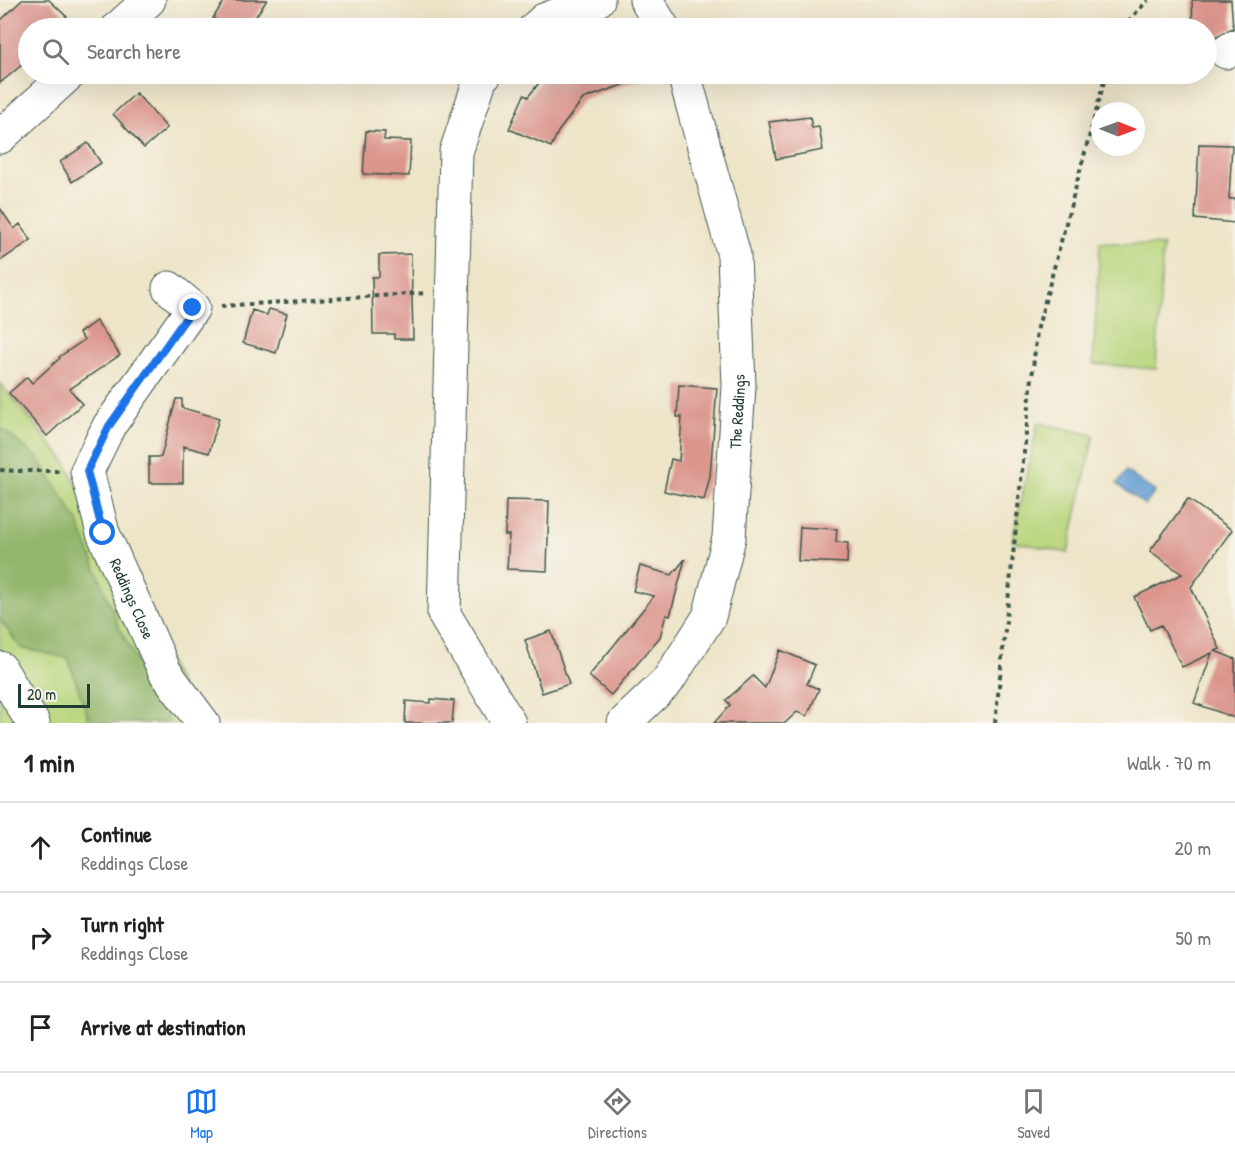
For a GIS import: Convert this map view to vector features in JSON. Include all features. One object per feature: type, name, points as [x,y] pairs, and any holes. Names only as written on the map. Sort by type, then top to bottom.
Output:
[{"type":"street","points":[[129,18],[149,0]]},
{"type":"street","points":[[549,18],[598,0]]},
{"type":"street","points":[[646,0],[657,18]]},
{"type":"street","points":[[0,137],[58,84]]},
{"type":"street","points":[[479,84],[456,152],[444,614],[509,723]]},
{"type":"street","name":"The Reddings","points":[[624,723],[667,682],[709,617],[729,538],[739,386],[734,255],[687,84]]},
{"type":"street","points":[[87,471],[109,426],[181,298]]},
{"type":"street","name":"Reddings Close","points":[[87,471],[103,533],[165,672],[203,723]]},
{"type":"street","points":[[0,668],[33,723]]},
{"type":"path","points":[[1131,18],[1148,0]]},
{"type":"path","points":[[995,723],[1037,330],[1103,84]]},
{"type":"path","points":[[181,298],[452,291]]},
{"type":"path","points":[[0,470],[87,471]]},
{"type":"green space","points":[[1100,242],[1163,246],[1156,369],[1093,364]]},
{"type":"green space","points":[[0,383],[64,460],[200,723],[0,723]]},
{"type":"green space","points":[[1038,423],[1094,435],[1068,553],[1012,541]]},
{"type":"green space","points":[[0,427],[38,458],[77,520],[119,627],[170,723],[90,723],[68,658],[21,648],[0,620]]},
{"type":"water","points":[[1126,471],[1155,492],[1145,505],[1117,484]]},
{"type":"building","points":[[22,0],[49,0],[68,18],[18,18],[18,68],[0,83],[0,21]]},
{"type":"building","points":[[225,0],[267,0],[255,18],[213,18]]},
{"type":"building","points":[[1192,0],[1231,0],[1233,28],[1217,36],[1217,18],[1193,18]]},
{"type":"building","points":[[538,84],[625,84],[583,99],[558,132],[551,147],[509,129],[524,95],[528,97]]},
{"type":"building","points":[[136,93],[167,128],[144,148],[113,114]]},
{"type":"building","points":[[810,117],[812,128],[819,127],[823,150],[776,159],[769,122]]},
{"type":"building","points":[[366,131],[385,132],[384,140],[411,141],[409,176],[363,174]]},
{"type":"building","points":[[88,143],[101,163],[72,182],[60,162]]},
{"type":"building","points":[[1199,144],[1232,145],[1229,199],[1235,199],[1235,223],[1195,219]]},
{"type":"building","points":[[0,208],[14,229],[20,224],[31,240],[0,261]]},
{"type":"building","points":[[411,254],[413,339],[394,339],[394,334],[373,334],[372,277],[379,277],[379,255]]},
{"type":"building","points":[[269,309],[287,314],[276,353],[243,343],[252,310],[267,315]]},
{"type":"building","points":[[96,321],[120,355],[70,389],[82,404],[47,436],[9,393],[27,377],[32,383],[59,357],[84,340],[79,333]]},
{"type":"building","points":[[679,385],[717,388],[710,476],[704,500],[664,491],[671,459],[679,461],[682,417],[677,417]]},
{"type":"building","points":[[176,399],[182,399],[182,408],[219,418],[209,453],[183,446],[183,483],[149,483],[149,457],[161,457]]},
{"type":"building","points":[[1188,499],[1232,530],[1191,587],[1220,649],[1215,651],[1235,659],[1235,718],[1194,703],[1212,653],[1182,667],[1161,625],[1150,630],[1134,597],[1182,574],[1150,551]]},
{"type":"building","points":[[506,500],[549,501],[547,571],[507,569],[509,535],[505,535]]},
{"type":"building","points":[[800,527],[837,529],[836,542],[848,543],[847,563],[798,561]]},
{"type":"building","points":[[685,559],[670,616],[666,615],[660,637],[611,695],[589,676],[654,596],[633,591],[640,566],[672,575]]},
{"type":"building","points":[[551,631],[569,684],[542,693],[525,640]]},
{"type":"building","points":[[780,650],[815,665],[807,684],[819,689],[807,716],[797,712],[785,723],[714,723],[730,705],[726,700],[753,676],[765,688]]},
{"type":"building","points":[[431,699],[454,701],[452,723],[405,723],[406,701],[431,703]]},
{"type":"route","points":[[103,533],[87,471],[109,426],[193,308]]}]
